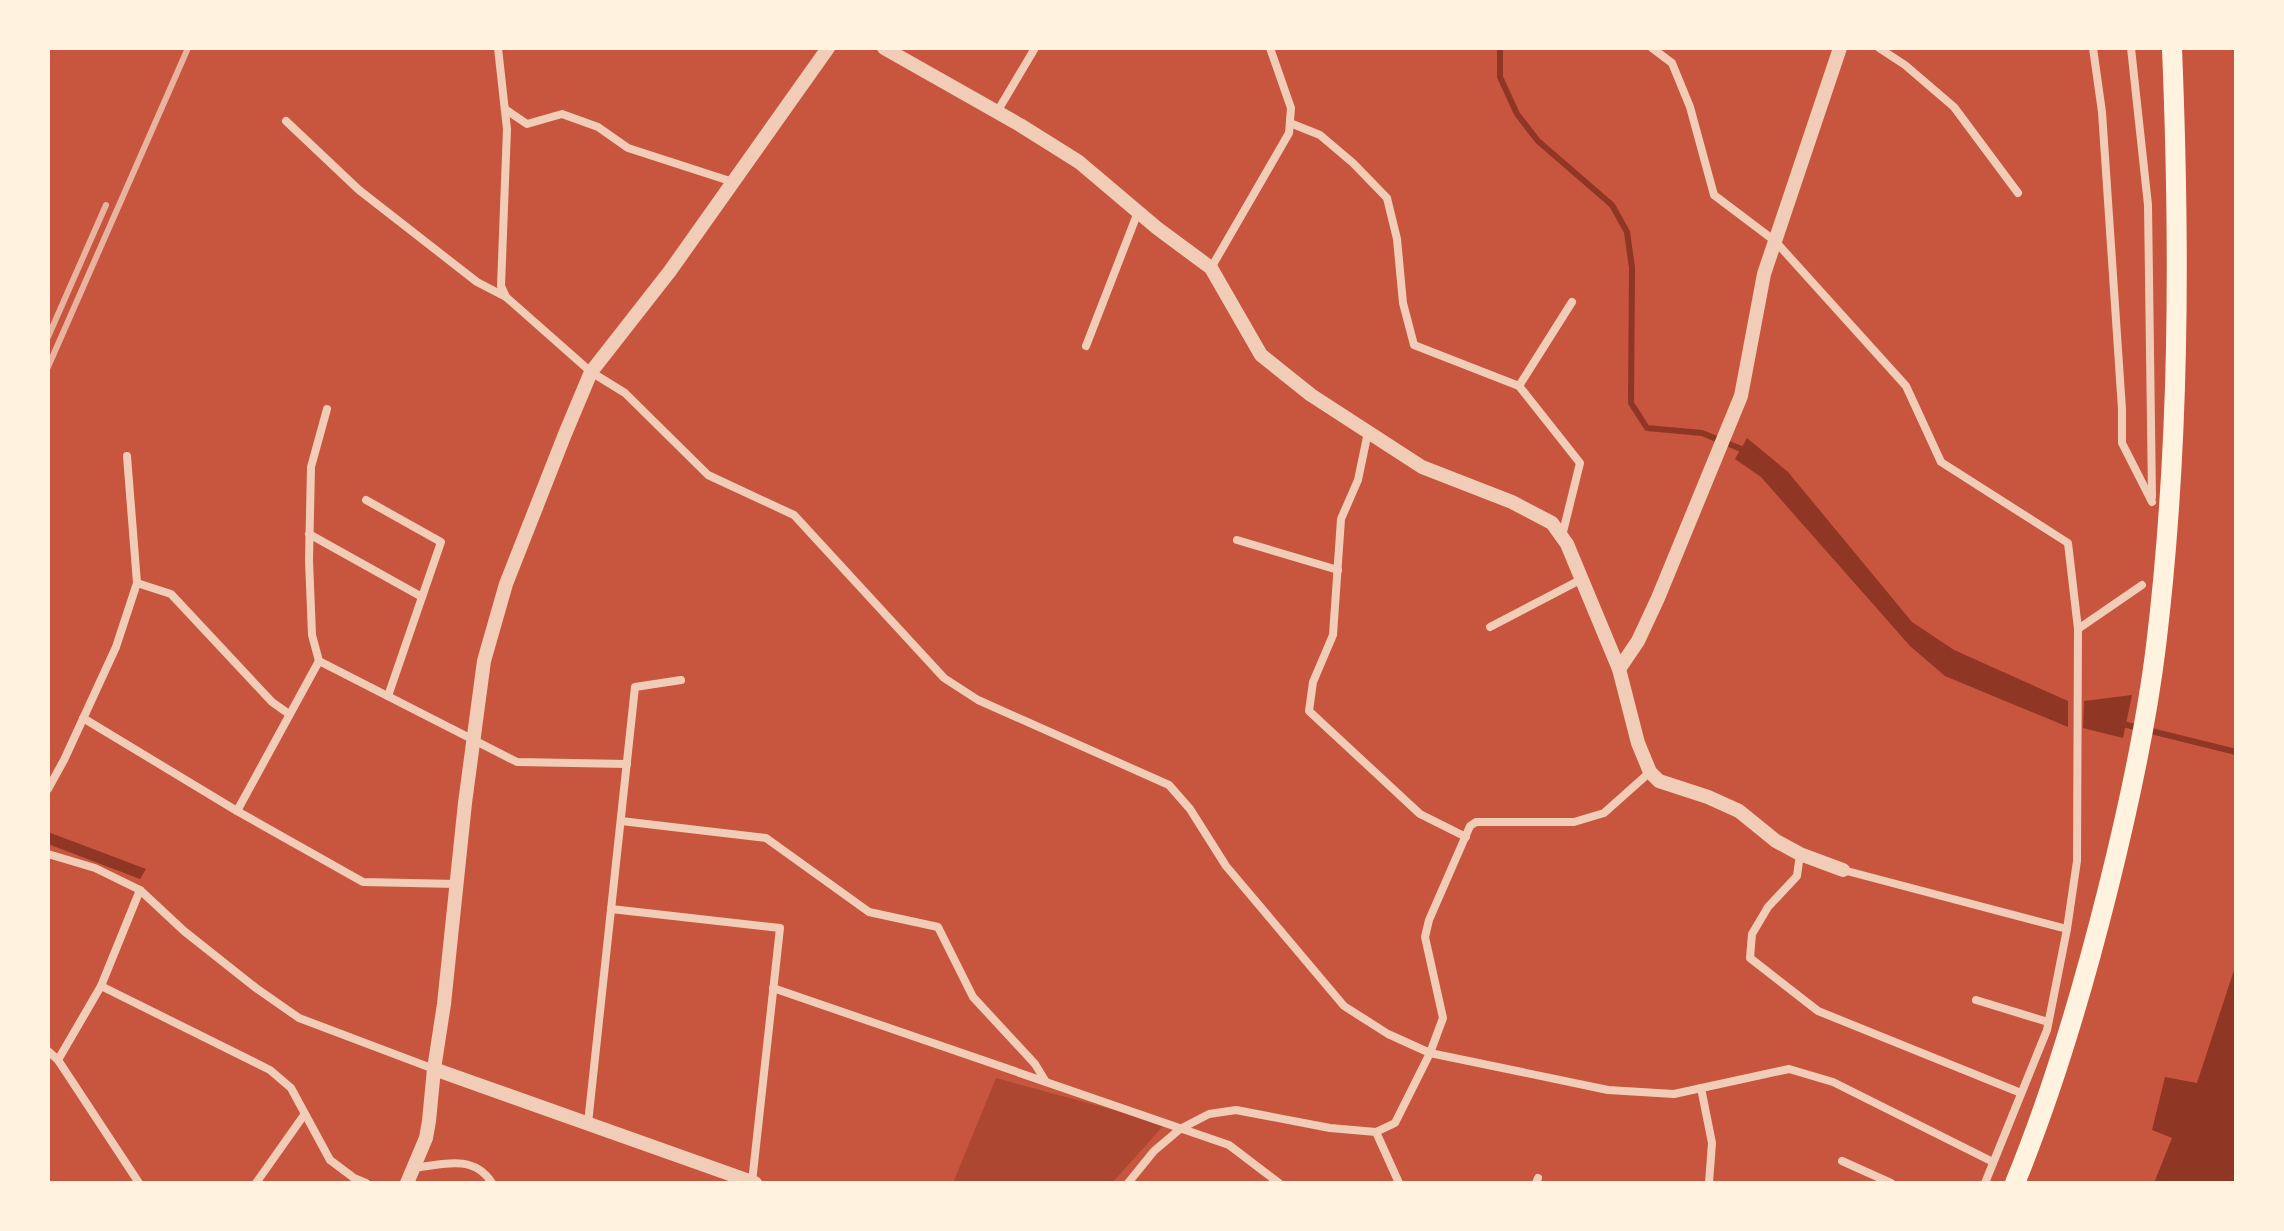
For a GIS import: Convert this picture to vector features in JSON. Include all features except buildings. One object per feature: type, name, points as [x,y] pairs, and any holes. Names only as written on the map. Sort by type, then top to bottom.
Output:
[{"type":"highway","points":[[2015,1183],[2082,987],[2122,833],[2155,648],[2167,530],[2174,412],[2176,323],[2172,48]]},
{"type":"street","points":[[498,48],[507,129],[501,286],[506,297]]},
{"type":"street","points":[[407,1183],[426,1138],[484,661],[506,584],[591,372],[670,271],[828,48]]},
{"type":"street","points":[[884,48],[1079,162],[1211,268],[1261,355],[1311,395],[1422,467],[1512,502],[1552,523],[1582,578],[1619,669],[1638,743],[1650,772],[1659,781],[1739,811],[1776,841],[1843,870],[2067,929]]},
{"type":"street","points":[[997,112],[1035,48]]},
{"type":"street","points":[[1211,268],[1289,133],[1291,108],[1270,48]]},
{"type":"street","points":[[1652,48],[1672,63],[1690,107],[1714,195],[1775,241],[1906,386],[1941,462],[2068,543],[2078,629],[2077,861],[2048,1022],[1985,1183]]},
{"type":"street","points":[[1619,669],[1638,641],[1741,396],[1764,274],[1840,48]]},
{"type":"street","points":[[1879,48],[1905,65],[1954,107],[2018,193]]},
{"type":"street","points":[[2093,48],[2102,112],[2122,443],[2152,502],[2148,205],[2131,48]]},
{"type":"street","points":[[505,109],[527,124],[562,114],[598,127],[628,148],[733,182]]},
{"type":"street","points":[[286,121],[359,190],[477,282],[506,297],[591,372],[625,393],[708,475],[794,515],[944,678],[978,700],[1169,785],[1190,809],[1226,866],[1344,1006],[1388,1034],[1430,1053],[1608,1090],[1674,1094],[1789,1069],[1833,1082],[1993,1162]]},
{"type":"street","points":[[1290,123],[1320,135],[1387,198],[1397,239],[1403,303],[1414,345],[1519,386],[1580,463],[1561,537]]},
{"type":"street","points":[[1086,346],[1138,212]]},
{"type":"street","points":[[1519,386],[1572,302]]},
{"type":"street","points":[[237,811],[319,661],[312,635],[311,467],[327,409]]},
{"type":"street","points":[[1368,432],[1358,480],[1341,519],[1333,635],[1313,682],[1309,711],[1420,814],[1466,837]]},
{"type":"street","points":[[48,789],[116,647],[137,583],[127,456]]},
{"type":"street","points":[[366,500],[441,542],[388,696]]},
{"type":"street","points":[[309,534],[422,597]]},
{"type":"street","points":[[1237,540],[1338,570]]},
{"type":"street","points":[[1490,627],[1582,578]]},
{"type":"street","points":[[137,583],[171,594],[272,702],[289,714]]},
{"type":"street","points":[[2078,629],[2142,585]]},
{"type":"street","points":[[319,661],[517,762],[627,764]]},
{"type":"street","points":[[588,1123],[635,687],[681,680]]},
{"type":"street","points":[[83,718],[237,811],[363,882],[457,884]]},
{"type":"street","points":[[1128,1183],[1154,1151],[1180,1129],[1209,1114],[1236,1110],[1330,1128],[1376,1132],[1395,1123],[1430,1053],[1443,1018],[1425,937],[1429,920],[1470,826],[1476,822],[1574,822],[1604,813],[1650,772]]},
{"type":"street","points":[[621,821],[766,838],[869,912],[938,927],[973,997],[1035,1064],[1047,1083]]},
{"type":"street","points":[[48,854],[95,868],[140,890],[184,931],[299,1018],[754,1182],[780,928],[611,909]]},
{"type":"street","points":[[1800,854],[1797,876],[1768,907],[1752,934],[1750,958],[1818,1011],[2021,1093]]},
{"type":"street","points":[[58,1060],[101,986],[140,890]]},
{"type":"street","points":[[101,986],[270,1070],[291,1088],[330,1160],[366,1183]]},
{"type":"street","points":[[773,988],[1229,1145],[1279,1183]]},
{"type":"street","points":[[1976,1000],[2048,1022]]},
{"type":"street","points":[[48,1051],[58,1060],[139,1183]]},
{"type":"street","points":[[1701,1088],[1712,1143],[1709,1183]]},
{"type":"street","points":[[256,1183],[304,1115]]},
{"type":"street","points":[[1376,1132],[1399,1183]]},
{"type":"street","points":[[1842,1161],[1891,1183]]},
{"type":"street","points":[[414,1168],[462,1162],[486,1173],[492,1183]]},
{"type":"shaded area","points":[[1747,438],[1788,472],[1912,622],[1954,650],[2068,701],[2068,727],[1945,676],[1910,646],[1761,477],[1735,459]]},
{"type":"shaded area","points":[[2132,695],[2123,738],[2083,728],[2084,701]]},
{"type":"shaded area","points":[[48,832],[146,869],[140,879],[48,844]]},
{"type":"shaded area","points":[[2236,964],[2236,1183],[2154,1183],[2172,1138],[2152,1130],[2165,1077],[2197,1083]]},
{"type":"shaded area","points":[[996,1078],[1165,1124],[1112,1183],[953,1183]]},
{"type":"waterway","points":[[1500,48],[1500,77],[1517,114],[1538,141],[1612,205],[1627,232],[1632,268],[1631,403],[1647,428],[1702,433],[1746,451]]},
{"type":"waterway","points":[[2119,723],[2236,752]]},
{"type":"railway","points":[[48,367],[188,48]]},
{"type":"railway","points":[[48,337],[106,205]]}]
